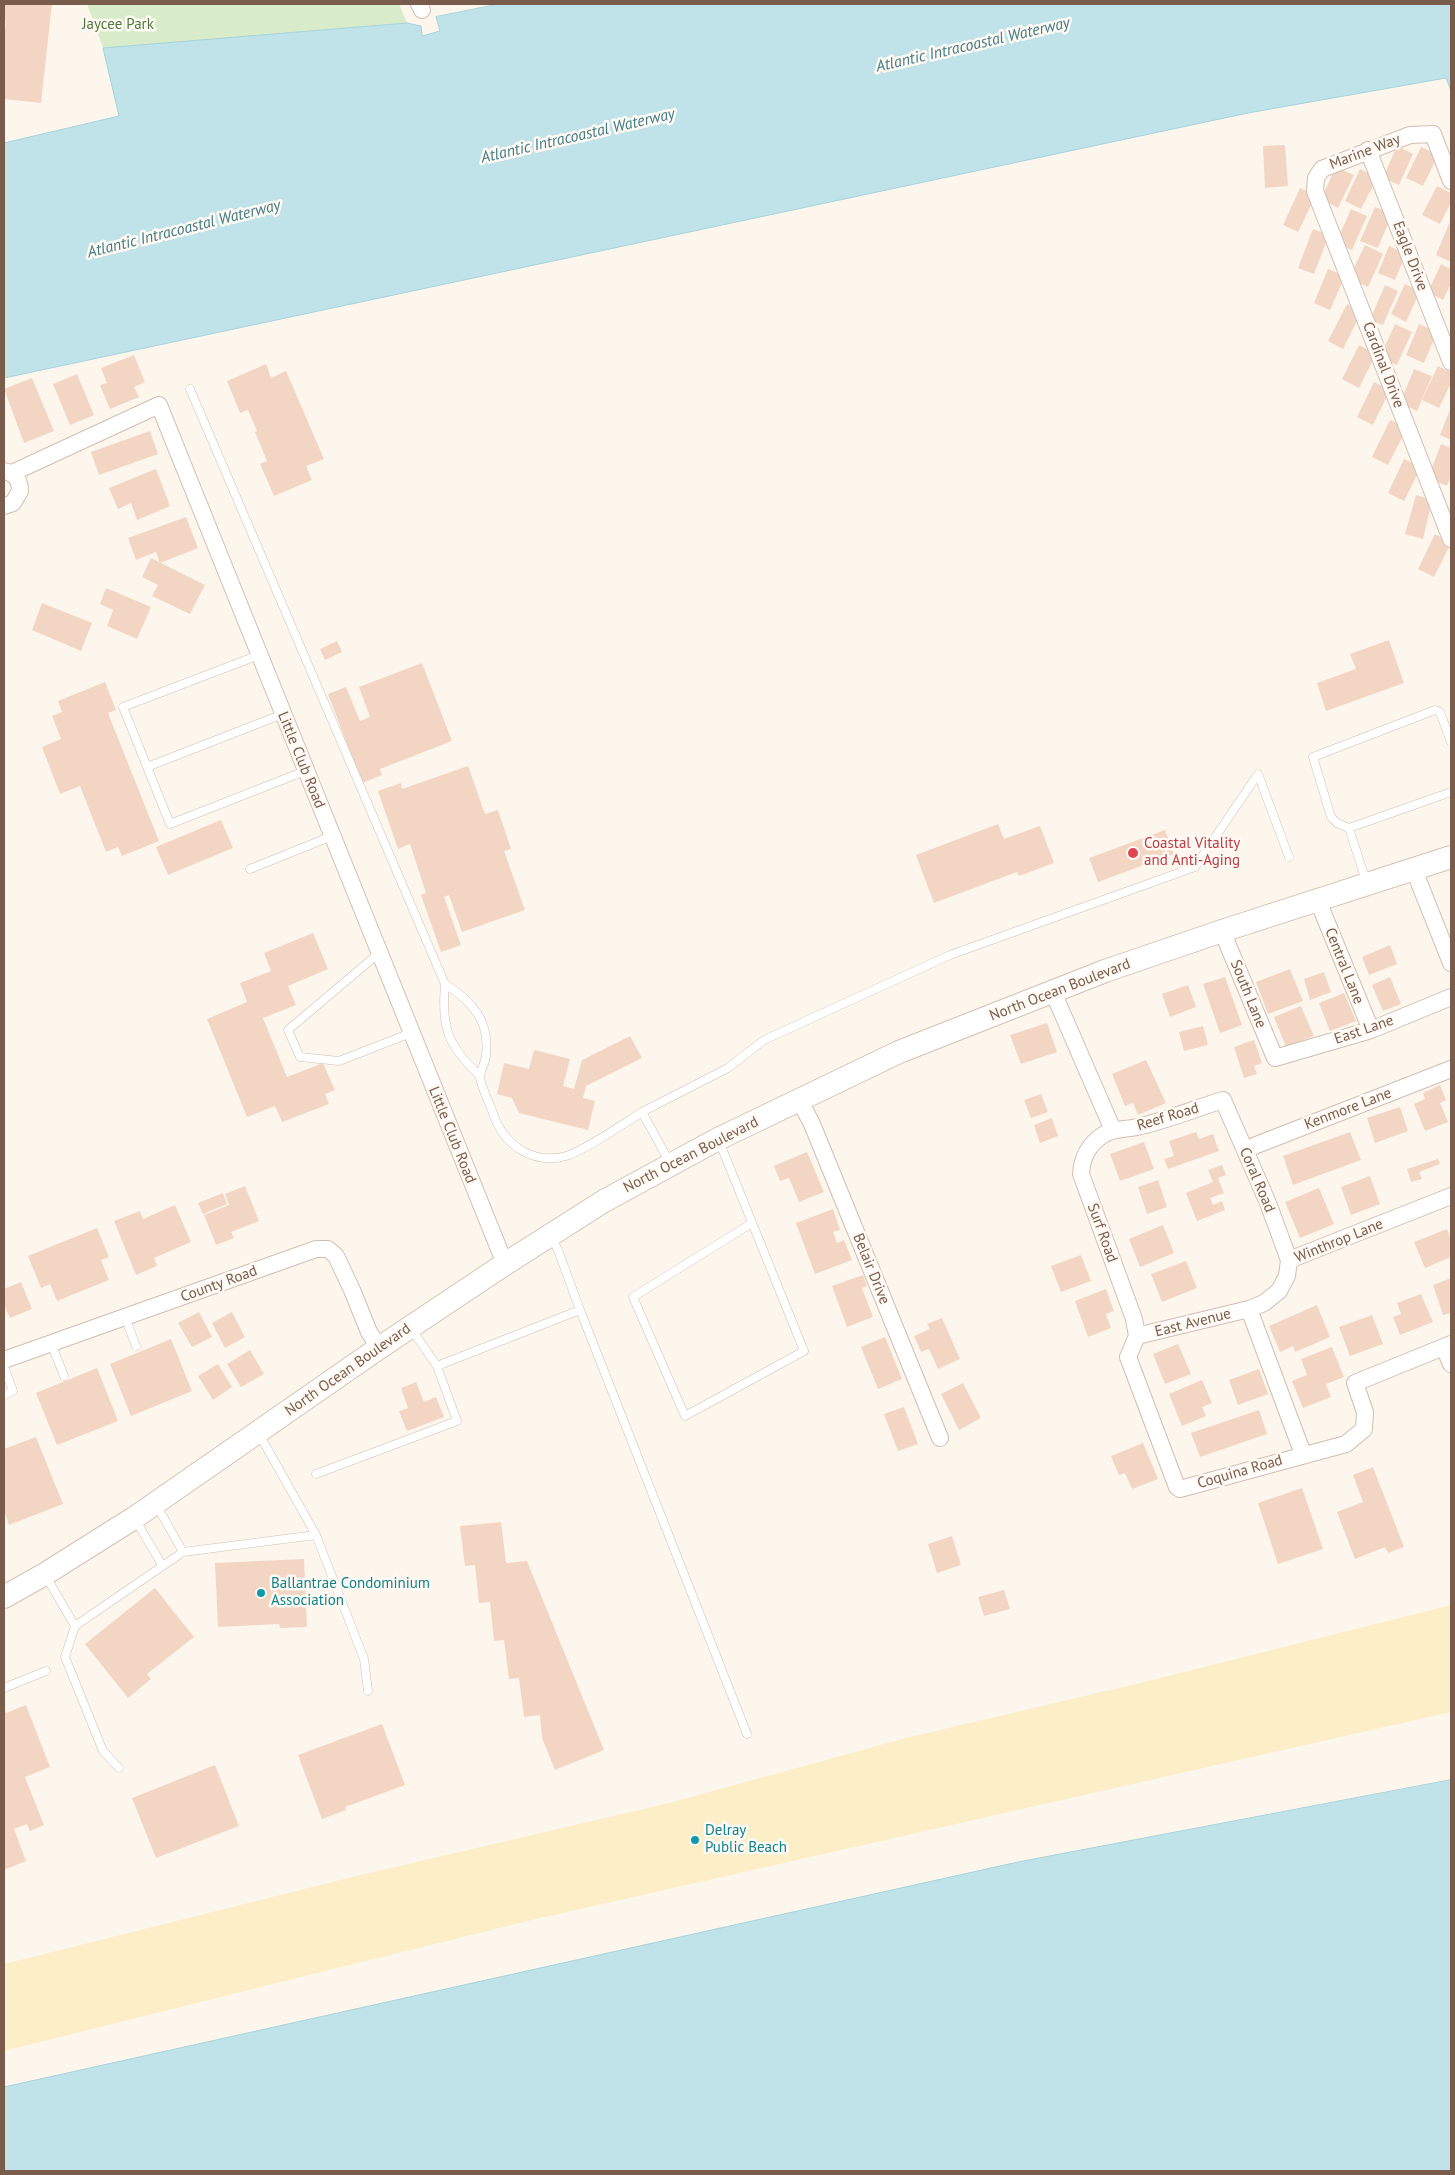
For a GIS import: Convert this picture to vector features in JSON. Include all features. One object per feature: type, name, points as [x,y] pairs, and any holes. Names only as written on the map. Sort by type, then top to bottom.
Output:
[{"type":"main road","name":"North Ocean Boulevard","points":[[4,1597],[45,1574],[134,1518],[378,1348],[504,1264],[604,1201],[671,1164],[899,1052],[1105,971],[1451,857]]},
{"type":"street","name":"Marine Way","points":[[1315,191],[1316,178],[1322,168],[1410,135],[1433,134],[1451,181]]},
{"type":"street","name":"Eagle Drive","points":[[1368,150],[1451,362]]},
{"type":"street","name":"Cardinal Drive","points":[[1315,191],[1451,539]]},
{"type":"street","name":"Little Club Road","points":[[4,506],[13,503],[20,491],[20,484],[8,472],[159,405],[504,1264]]},
{"type":"street","points":[[1414,870],[1451,964]]},
{"type":"street","name":"Central Lane","points":[[1318,901],[1371,1030]]},
{"type":"street","name":"South Lane","points":[[1222,931],[1274,1058]]},
{"type":"street","points":[[1054,992],[1113,1130]]},
{"type":"street","name":"East Lane","points":[[1274,1058],[1371,1030],[1451,997]]},
{"type":"street","name":"Kenmore Lane","points":[[1246,1151],[1254,1146],[1451,1069]]},
{"type":"street","name":"Reef Road","points":[[1113,1130],[1136,1127],[1222,1100]]},
{"type":"street","name":"Coral Road","points":[[1222,1100],[1246,1151],[1289,1260]]},
{"type":"street","name":"Belair Drive","points":[[800,1101],[812,1124],[940,1438]]},
{"type":"street","name":"Surf Road","points":[[1113,1130],[1089,1147],[1082,1162],[1081,1174],[1134,1319],[1137,1336]]},
{"type":"street","name":"Winthrop Lane","points":[[1249,1309],[1264,1303],[1279,1292],[1287,1276],[1289,1260],[1451,1196]]},
{"type":"street","name":"County Road","points":[[4,1360],[316,1249],[328,1249],[336,1256],[343,1268],[369,1332],[378,1348]]},
{"type":"street","points":[[1249,1309],[1304,1454]]},
{"type":"street","name":"East Avenue","points":[[1137,1336],[1249,1309]]},
{"type":"street","name":"Coquina Road","points":[[1137,1336],[1128,1357],[1177,1487],[1180,1488],[1346,1444],[1364,1430],[1365,1412],[1355,1383],[1448,1346]]},
{"type":"street","points":[[1448,1346],[1451,1364]]},
{"type":"lane","points":[[190,389],[445,984],[442,1010],[448,1036],[461,1058],[480,1076],[499,1129],[512,1144],[528,1155],[547,1158],[567,1156],[642,1112],[728,1068],[764,1040],[950,955],[1196,867],[1258,774],[1289,857]]},
{"type":"lane","points":[[259,654],[123,707],[170,824],[305,771]]},
{"type":"lane","points":[[1451,742],[1440,712],[1435,710],[1315,755],[1313,760],[1331,817],[1337,823],[1349,828],[1451,792]]},
{"type":"lane","points":[[147,767],[283,714]]},
{"type":"lane","points":[[1349,828],[1368,885]]},
{"type":"lane","points":[[250,869],[332,836]]},
{"type":"lane","points":[[379,953],[288,1030],[300,1057],[339,1061],[411,1033]]},
{"type":"lane","points":[[445,984],[464,996],[478,1013],[486,1033],[486,1055],[480,1076]]},
{"type":"lane","points":[[642,1112],[671,1164]]},
{"type":"lane","points":[[718,1140],[752,1223],[804,1351],[685,1416],[633,1296],[752,1223]]},
{"type":"lane","points":[[550,1235],[558,1250],[747,1734]]},
{"type":"lane","points":[[437,1366],[580,1310]]},
{"type":"lane","points":[[125,1317],[136,1346]]},
{"type":"lane","points":[[316,1474],[457,1421],[437,1366],[410,1327]]},
{"type":"lane","points":[[51,1343],[64,1376]]},
{"type":"lane","points":[[4,1367],[14,1391],[4,1395]]},
{"type":"lane","points":[[258,1432],[316,1535],[364,1659],[368,1691]]},
{"type":"lane","points":[[155,1503],[183,1552]]},
{"type":"lane","points":[[134,1518],[162,1565]]},
{"type":"lane","points":[[119,1768],[103,1751],[65,1657],[75,1626],[183,1552],[316,1535]]},
{"type":"lane","points":[[45,1574],[75,1626]]},
{"type":"lane","points":[[4,1688],[46,1670]]},
{"type":"green space","name":"Jaycee Park","points":[[87,4],[399,4],[407,23],[103,48]]},
{"type":"sand","name":"Delray Public Beach","points":[[1451,1605],[1451,1712],[523,1922],[4,2051],[4,1964],[348,1878],[669,1803],[906,1738],[1140,1683]]},
{"type":"water","name":"Atlantic Intracoastal Waterway","points":[[499,4],[1451,4],[1451,91],[1446,78],[1248,113],[4,378],[4,143],[119,116],[103,48],[407,23],[421,26],[422,36],[440,31],[436,17]]},
{"type":"water","points":[[1451,1780],[1451,2171],[4,2171],[4,2087],[1018,1862]]},
{"type":"building","points":[[4,4],[52,4],[41,103],[4,99],[6,20],[4,20]]},
{"type":"building","points":[[1285,145],[1288,186],[1265,188],[1263,146]]},
{"type":"building","points":[[1397,146],[1413,154],[1399,185],[1383,178]]},
{"type":"building","points":[[1421,147],[1438,155],[1423,186],[1406,178]]},
{"type":"building","points":[[1336,167],[1354,175],[1338,208],[1321,199]]},
{"type":"building","points":[[1360,169],[1377,178],[1361,209],[1345,201]]},
{"type":"building","points":[[1437,186],[1451,193],[1451,202],[1440,224],[1422,215]]},
{"type":"building","points":[[1300,188],[1316,195],[1298,232],[1283,225]]},
{"type":"building","points":[[1375,207],[1392,214],[1378,248],[1360,241]]},
{"type":"building","points":[[1351,209],[1367,216],[1352,250],[1336,243]]},
{"type":"building","points":[[1451,219],[1451,262],[1436,255]]},
{"type":"building","points":[[1313,229],[1329,235],[1314,274],[1298,268]]},
{"type":"building","points":[[1365,245],[1383,254],[1368,287],[1349,278]]},
{"type":"building","points":[[1389,246],[1406,254],[1395,280],[1378,273]]},
{"type":"building","points":[[1441,264],[1451,269],[1451,284],[1443,300],[1428,292]]},
{"type":"building","points":[[1328,269],[1345,276],[1330,310],[1314,303]]},
{"type":"building","points":[[1405,284],[1420,291],[1406,322],[1391,314]]},
{"type":"building","points":[[1385,285],[1398,291],[1383,325],[1370,320]]},
{"type":"building","points":[[1347,304],[1362,311],[1343,349],[1328,341]]},
{"type":"building","points":[[1395,324],[1412,332],[1397,365],[1380,357]]},
{"type":"building","points":[[1419,324],[1437,332],[1424,363],[1406,355]]},
{"type":"building","points":[[1359,345],[1376,354],[1359,388],[1342,379]]},
{"type":"building","points":[[134,355],[145,382],[134,387],[139,397],[110,409],[100,385],[107,383],[101,368]]},
{"type":"building","points":[[266,364],[271,378],[286,371],[324,459],[306,466],[312,480],[274,496],[260,464],[267,461],[255,432],[257,431],[248,410],[240,413],[227,381]]},
{"type":"building","points":[[1438,366],[1451,372],[1451,383],[1439,408],[1422,400]]},
{"type":"building","points":[[1414,369],[1432,376],[1417,411],[1400,403]]},
{"type":"building","points":[[77,374],[94,415],[70,425],[53,384]]},
{"type":"building","points":[[32,378],[54,431],[24,443],[4,389]]},
{"type":"building","points":[[1374,382],[1390,390],[1373,425],[1357,417]]},
{"type":"building","points":[[1451,407],[1451,440],[1440,435]]},
{"type":"building","points":[[1390,420],[1407,428],[1388,465],[1372,457]]},
{"type":"building","points":[[150,431],[158,454],[99,475],[91,452]]},
{"type":"building","points":[[1441,444],[1451,448],[1451,476],[1447,486],[1428,478]]},
{"type":"building","points":[[1404,459],[1421,467],[1404,501],[1388,493]]},
{"type":"building","points":[[156,469],[170,506],[137,520],[131,503],[118,509],[109,488]]},
{"type":"building","points":[[1416,495],[1432,500],[1423,539],[1405,534]]},
{"type":"building","points":[[186,517],[198,548],[160,563],[156,552],[136,560],[128,538]]},
{"type":"building","points":[[1435,534],[1451,543],[1434,577],[1418,569]]},
{"type":"building","points":[[151,558],[205,585],[190,614],[152,596],[158,585],[142,577]]},
{"type":"building","points":[[106,588],[151,607],[137,639],[107,626],[113,610],[100,604]]},
{"type":"building","points":[[42,603],[92,623],[81,651],[32,630]]},
{"type":"building","points":[[1389,640],[1404,683],[1326,711],[1317,683],[1356,669],[1350,654]]},
{"type":"building","points":[[337,641],[342,652],[325,660],[320,649]]},
{"type":"building","points":[[422,663],[452,741],[380,769],[382,775],[362,783],[328,694],[346,687],[360,721],[370,717],[359,687]]},
{"type":"building","points":[[105,682],[116,710],[108,713],[159,841],[122,856],[118,847],[106,852],[80,786],[60,794],[42,747],[61,739],[52,716],[62,712],[58,701]]},
{"type":"building","points":[[468,766],[485,814],[498,810],[511,849],[504,851],[525,910],[462,932],[449,895],[444,897],[461,945],[441,952],[421,895],[426,893],[410,844],[398,849],[378,791],[401,783],[402,789]]},
{"type":"building","points":[[221,820],[233,848],[168,875],[156,847]]},
{"type":"building","points":[[998,824],[1004,839],[1040,826],[1054,863],[1019,876],[1017,872],[934,903],[916,855]]},
{"type":"building","points":[[1165,830],[1174,854],[1098,882],[1089,858]]},
{"type":"building","points":[[313,933],[328,969],[288,986],[296,1005],[263,1018],[287,1077],[323,1063],[335,1090],[325,1094],[329,1104],[282,1122],[275,1106],[247,1117],[207,1019],[247,1002],[240,983],[271,971],[264,953]]},
{"type":"building","points":[[1390,945],[1397,964],[1369,975],[1362,957]]},
{"type":"building","points":[[1290,969],[1303,1001],[1268,1014],[1256,982]]},
{"type":"building","points":[[1324,972],[1331,992],[1310,1000],[1304,979]]},
{"type":"building","points":[[1225,977],[1242,1025],[1220,1033],[1203,984]]},
{"type":"building","points":[[1390,977],[1401,1004],[1383,1011],[1372,985]]},
{"type":"building","points":[[1188,985],[1196,1007],[1170,1017],[1162,994]]},
{"type":"building","points":[[1344,993],[1356,1021],[1330,1031],[1319,1003]]},
{"type":"building","points":[[1301,1006],[1314,1036],[1286,1047],[1274,1017]]},
{"type":"building","points":[[1047,1023],[1057,1052],[1021,1064],[1010,1035]]},
{"type":"building","points":[[1203,1026],[1208,1045],[1184,1051],[1179,1032]]},
{"type":"building","points":[[630,1036],[642,1058],[586,1086],[583,1098],[595,1101],[588,1130],[519,1113],[512,1098],[497,1094],[504,1063],[529,1069],[534,1050],[570,1059],[563,1086],[574,1089],[582,1060]]},
{"type":"building","points":[[1254,1040],[1262,1063],[1254,1066],[1257,1074],[1244,1078],[1234,1047]]},
{"type":"building","points":[[1146,1060],[1166,1103],[1138,1115],[1133,1103],[1125,1106],[1112,1074]]},
{"type":"building","points":[[1440,1085],[1446,1100],[1440,1103],[1448,1122],[1425,1131],[1414,1104],[1425,1099],[1423,1093]]},
{"type":"building","points":[[1041,1094],[1048,1112],[1031,1118],[1024,1100]]},
{"type":"building","points":[[1400,1107],[1408,1131],[1375,1143],[1367,1118]]},
{"type":"building","points":[[1052,1118],[1058,1136],[1040,1143],[1034,1125]]},
{"type":"building","points":[[1196,1132],[1199,1139],[1213,1134],[1219,1151],[1168,1169],[1164,1159],[1174,1156],[1169,1141]]},
{"type":"building","points":[[1350,1132],[1361,1160],[1293,1185],[1283,1156]]},
{"type":"building","points":[[1144,1142],[1154,1169],[1120,1181],[1110,1154]]},
{"type":"building","points":[[807,1152],[824,1192],[799,1202],[789,1178],[780,1181],[774,1166]]},
{"type":"building","points":[[1438,1159],[1440,1164],[1419,1172],[1422,1179],[1411,1182],[1407,1169]]},
{"type":"building","points":[[1222,1165],[1226,1175],[1218,1178],[1224,1193],[1210,1198],[1213,1205],[1222,1201],[1225,1210],[1197,1221],[1186,1193],[1213,1182],[1208,1170]]},
{"type":"building","points":[[1370,1176],[1380,1204],[1351,1215],[1341,1187]]},
{"type":"building","points":[[1158,1180],[1167,1207],[1147,1214],[1138,1187]]},
{"type":"building","points":[[245,1186],[259,1221],[231,1232],[234,1238],[216,1245],[204,1215],[229,1205],[225,1194]]},
{"type":"building","points":[[1319,1188],[1334,1224],[1300,1238],[1285,1202]]},
{"type":"building","points":[[223,1193],[227,1204],[203,1214],[198,1203]]},
{"type":"building","points":[[175,1205],[191,1242],[154,1258],[157,1266],[136,1275],[114,1221],[140,1211],[143,1219]]},
{"type":"building","points":[[833,1209],[840,1230],[833,1232],[837,1243],[844,1240],[852,1260],[815,1274],[796,1223]]},
{"type":"building","points":[[1163,1225],[1174,1253],[1140,1267],[1129,1239]]},
{"type":"building","points":[[97,1228],[109,1257],[101,1260],[109,1280],[57,1301],[50,1284],[41,1288],[28,1256]]},
{"type":"building","points":[[1447,1229],[1451,1239],[1451,1257],[1425,1268],[1414,1242]]},
{"type":"building","points":[[1081,1255],[1091,1281],[1061,1292],[1051,1266]]},
{"type":"building","points":[[1186,1261],[1197,1288],[1162,1302],[1151,1274]]},
{"type":"building","points":[[863,1275],[867,1286],[862,1288],[873,1317],[847,1327],[832,1286]]},
{"type":"building","points":[[1451,1278],[1451,1313],[1443,1315],[1433,1285]]},
{"type":"building","points":[[21,1282],[32,1309],[10,1318],[4,1305],[4,1289]]},
{"type":"building","points":[[1106,1289],[1114,1311],[1106,1314],[1111,1328],[1088,1337],[1075,1301]]},
{"type":"building","points":[[1421,1294],[1433,1322],[1400,1335],[1393,1317],[1401,1314],[1397,1303]]},
{"type":"building","points":[[1317,1305],[1330,1337],[1295,1352],[1293,1346],[1280,1352],[1269,1326]]},
{"type":"building","points":[[199,1312],[212,1337],[192,1347],[178,1323]]},
{"type":"building","points":[[232,1312],[245,1337],[225,1348],[212,1323]]},
{"type":"building","points":[[1372,1315],[1383,1344],[1350,1356],[1339,1327]]},
{"type":"building","points":[[942,1318],[960,1359],[938,1369],[929,1349],[921,1352],[914,1336],[930,1329],[927,1324]]},
{"type":"building","points":[[885,1337],[902,1379],[878,1389],[861,1347]]},
{"type":"building","points":[[171,1339],[192,1391],[131,1416],[110,1364]]},
{"type":"building","points":[[1178,1344],[1191,1374],[1165,1384],[1153,1354]]},
{"type":"building","points":[[1332,1347],[1344,1377],[1326,1384],[1331,1397],[1303,1408],[1292,1381],[1307,1375],[1301,1359]]},
{"type":"building","points":[[250,1350],[264,1374],[241,1387],[227,1364]]},
{"type":"building","points":[[218,1364],[232,1387],[213,1400],[198,1376]]},
{"type":"building","points":[[97,1368],[118,1421],[57,1445],[36,1393]]},
{"type":"building","points":[[1259,1369],[1268,1394],[1238,1405],[1229,1380]]},
{"type":"building","points":[[1202,1380],[1212,1403],[1202,1407],[1206,1416],[1182,1426],[1169,1394]]},
{"type":"building","points":[[416,1382],[424,1402],[436,1397],[444,1417],[407,1431],[399,1411],[408,1408],[401,1388]]},
{"type":"building","points":[[963,1383],[981,1418],[959,1430],[941,1394]]},
{"type":"building","points":[[904,1407],[918,1444],[898,1451],[884,1414]]},
{"type":"building","points":[[1259,1410],[1267,1434],[1200,1457],[1191,1433]]},
{"type":"building","points":[[36,1437],[63,1504],[9,1525],[4,1510],[4,1449]]},
{"type":"building","points":[[1143,1443],[1158,1479],[1132,1489],[1125,1473],[1119,1475],[1111,1456]]},
{"type":"building","points":[[1373,1467],[1404,1547],[1388,1553],[1385,1547],[1355,1559],[1337,1512],[1363,1502],[1353,1475]]},
{"type":"building","points":[[1302,1488],[1323,1549],[1278,1564],[1258,1503]]},
{"type":"building","points":[[501,1522],[506,1563],[527,1561],[604,1750],[555,1770],[542,1738],[540,1715],[524,1717],[519,1678],[509,1679],[504,1640],[494,1641],[490,1602],[479,1603],[475,1565],[465,1566],[460,1526]]},
{"type":"building","points":[[952,1536],[961,1565],[937,1573],[928,1544]]},
{"type":"building","name":"Ballantrae Condominium Association","points":[[304,1559],[307,1627],[280,1628],[279,1624],[218,1627],[215,1563]]},
{"type":"building","points":[[155,1588],[194,1637],[147,1674],[151,1679],[128,1698],[85,1644]]},
{"type":"building","points":[[1004,1590],[1010,1609],[984,1616],[978,1597]]},
{"type":"building","points":[[26,1705],[50,1767],[25,1777],[44,1825],[30,1831],[27,1824],[14,1829],[26,1861],[4,1870],[4,1707],[6,1713]]},
{"type":"building","points":[[382,1724],[405,1785],[345,1807],[346,1810],[322,1819],[298,1755]]},
{"type":"building","points":[[215,1765],[239,1826],[156,1858],[132,1798]]},
{"type":"place","name":"Coastal Vitality and Anti-Aging","points":[[1133,853]]},
{"type":"place","name":"Ballantrae Condominium Association","points":[[261,1593]]},
{"type":"place","name":"Delray Public Beach","points":[[695,1840]]}]
